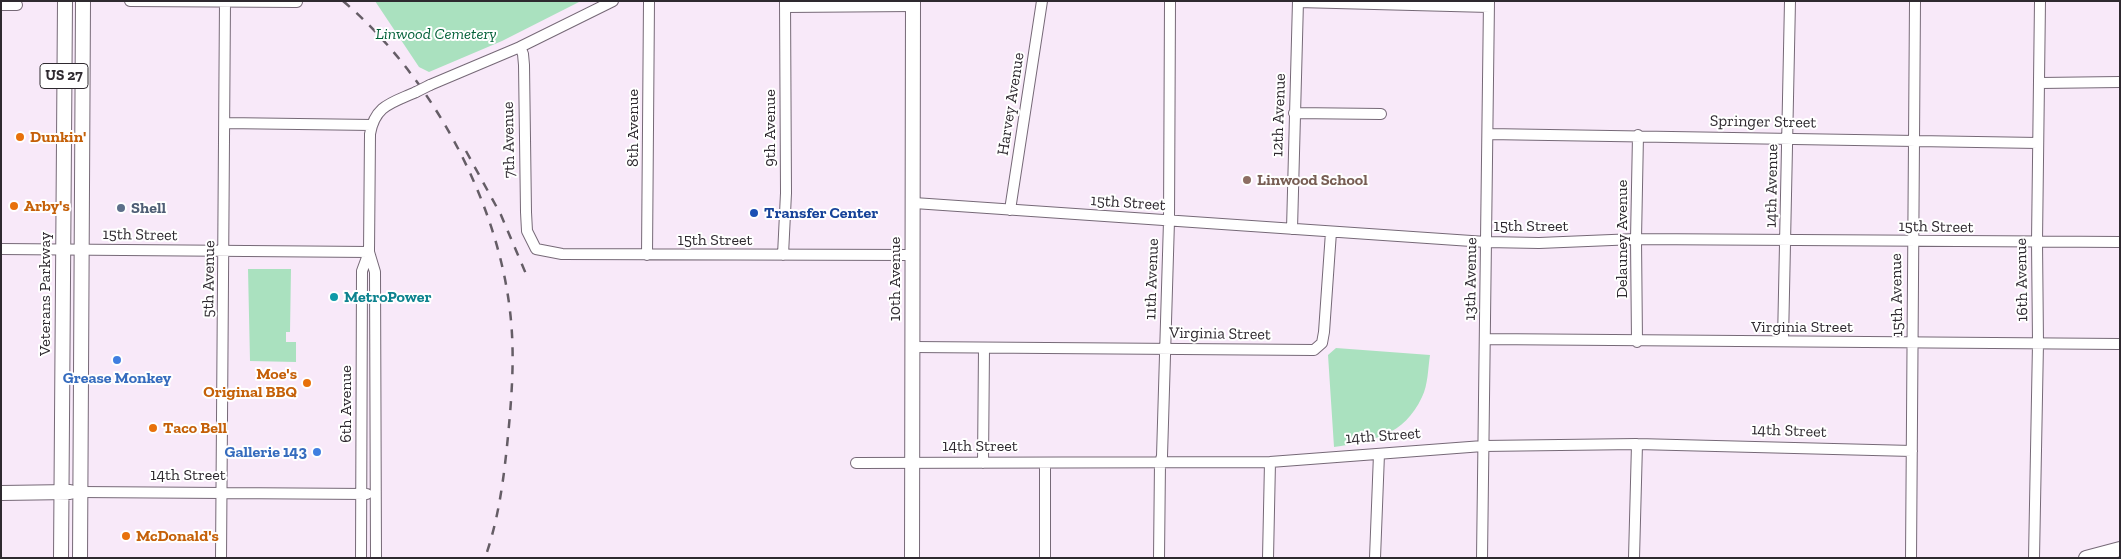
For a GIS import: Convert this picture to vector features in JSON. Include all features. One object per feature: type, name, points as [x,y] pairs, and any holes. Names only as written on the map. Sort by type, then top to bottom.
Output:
[{"type":"main road","name":"Veterans Parkway","points":[[62,558],[62,249],[65,1]]},
{"type":"main road","name":"US 27","points":[[80,558],[83,1]]},
{"type":"main road","name":"10th Avenue","points":[[912,558],[913,4]]},
{"type":"main road","name":"14th Street","points":[[1,492],[80,492]]},
{"type":"main road","points":[[2086,558],[2120,549]]},
{"type":"street","points":[[225,123],[372,125],[376,114],[387,105],[520,47],[613,1]]},
{"type":"street","name":"8th Avenue","points":[[647,254],[649,1]]},
{"type":"street","name":"Harvey Avenue","points":[[1010,210],[1042,1]]},
{"type":"street","name":"11th Avenue","points":[[1159,558],[1160,462],[1162,456],[1169,221],[1170,1]]},
{"type":"street","name":"14th Avenue","points":[[1783,341],[1790,1]]},
{"type":"street","name":"15th Avenue","points":[[1911,558],[1915,1]]},
{"type":"street","name":"16th Avenue","points":[[2034,558],[2038,343],[2037,241],[2040,1]]},
{"type":"street","points":[[130,2],[297,2]]},
{"type":"street","name":"5th Avenue","points":[[221,558],[225,2]]},
{"type":"street","points":[[1298,2],[1489,4]]},
{"type":"street","name":"12th Avenue","points":[[1292,229],[1298,2]]},
{"type":"street","points":[[785,4],[913,4]]},
{"type":"street","name":"9th Avenue","points":[[783,255],[786,193],[785,4]]},
{"type":"street","name":"13th Avenue","points":[[1482,558],[1489,4]]},
{"type":"street","points":[[1,5],[17,5]]},
{"type":"street","name":"7th Avenue","points":[[520,47],[524,65],[525,203],[529,233]]},
{"type":"street","points":[[2040,83],[2120,82]]},
{"type":"street","points":[[1294,113],[1382,114]]},
{"type":"street","name":"6th Avenue","points":[[372,125],[369,252],[375,272],[376,558]]},
{"type":"street","name":"Springer Street","points":[[1488,134],[1788,137],[2038,143]]},
{"type":"street","name":"Delauney Avenue","points":[[1638,136],[1636,239],[1638,342]]},
{"type":"street","name":"15th Street","points":[[914,203],[1486,242],[1539,243],[1636,239],[2120,242]]},
{"type":"street","name":"Virginia Street","points":[[913,347],[1305,350],[1318,348],[1322,343],[1324,332],[1331,232]]},
{"type":"street","name":"15th Street","points":[[529,233],[536,249],[562,254],[912,255]]},
{"type":"street","name":"15th Street","points":[[1,249],[369,252]]},
{"type":"street","name":"6th Avenue","points":[[361,558],[362,271],[369,252]]},
{"type":"street","name":"Virginia Street","points":[[1485,339],[1638,342],[1783,341],[2120,344]]},
{"type":"street","points":[[984,348],[984,463]]},
{"type":"street","points":[[1634,558],[1637,444]]},
{"type":"street","name":"14th Street","points":[[856,463],[1270,462],[1483,446],[1637,444],[1912,452]]},
{"type":"street","points":[[1375,558],[1378,454]]},
{"type":"street","points":[[1268,558],[1270,462]]},
{"type":"street","points":[[1045,463],[1045,558]]},
{"type":"street","name":"14th Street","points":[[80,492],[375,495]]},
{"type":"green space","name":"Linwood Cemetery","points":[[375,1],[581,1],[502,41],[429,72],[419,67]]},
{"type":"green space","points":[[248,269],[291,269],[290,332],[286,332],[286,342],[296,342],[296,362],[250,361]]},
{"type":"green space","points":[[1336,348],[1430,355],[1427,382],[1415,410],[1406,420],[1386,434],[1374,439],[1334,447],[1328,355]]},
{"type":"railway","points":[[343,1],[375,31],[404,65],[431,102],[454,141],[474,183],[491,225],[503,268],[512,327],[512,389],[500,497],[494,528],[485,558]]},
{"type":"railway","points":[[466,151],[501,215],[526,274]]},
{"type":"place","name":"Dunkin'","points":[[20,137]]},
{"type":"place","name":"Linwood School","points":[[1247,180]]},
{"type":"place","name":"Arby's","points":[[14,206]]},
{"type":"place","name":"Shell","points":[[121,208]]},
{"type":"place","name":"Transfer Center","points":[[754,213]]},
{"type":"place","name":"MetroPower","points":[[334,297]]},
{"type":"place","name":"Grease Monkey","points":[[117,360]]},
{"type":"place","name":"Moe's Original BBQ","points":[[307,383]]},
{"type":"place","name":"Taco Bell","points":[[153,428]]},
{"type":"place","name":"Gallerie 143","points":[[317,452]]},
{"type":"place","name":"McDonald's","points":[[126,536]]}]
